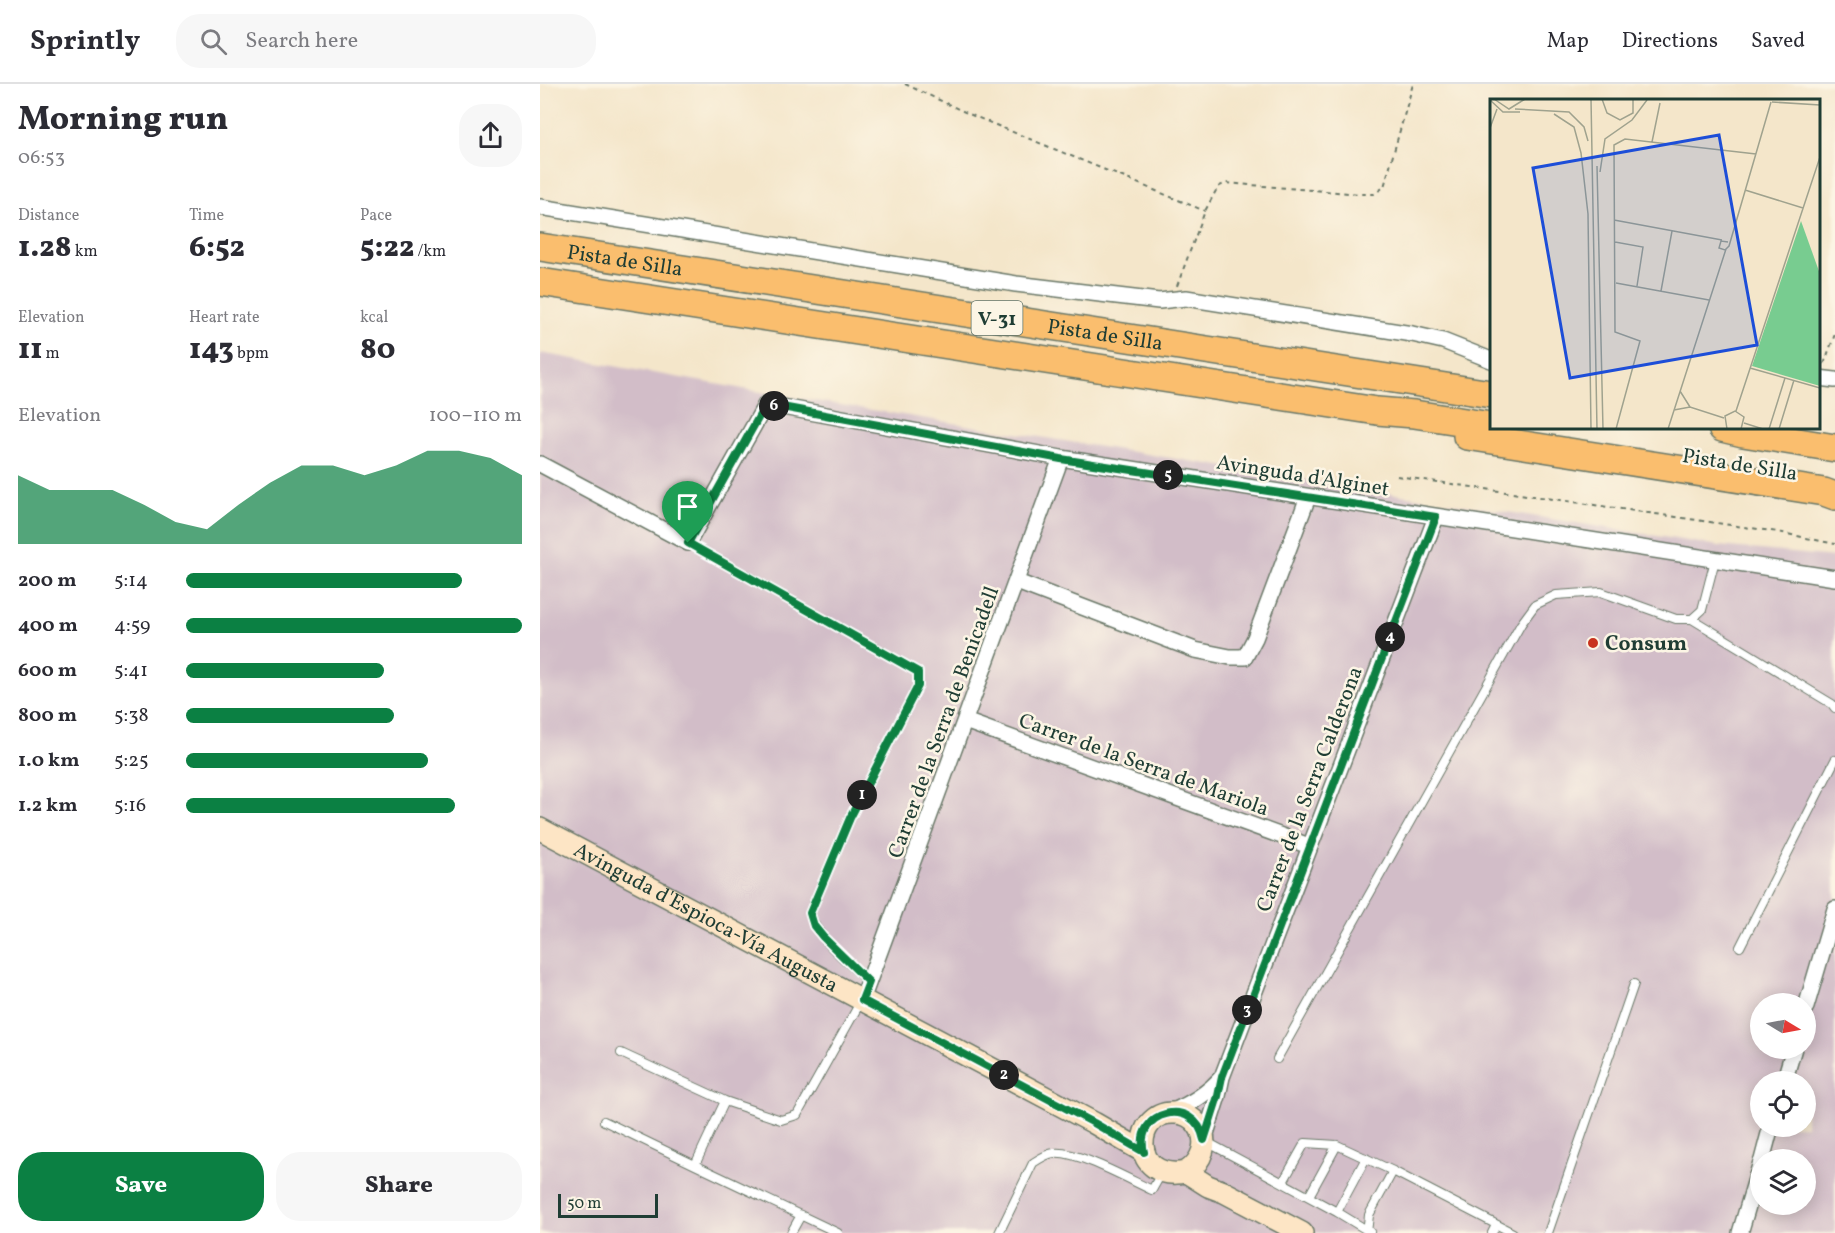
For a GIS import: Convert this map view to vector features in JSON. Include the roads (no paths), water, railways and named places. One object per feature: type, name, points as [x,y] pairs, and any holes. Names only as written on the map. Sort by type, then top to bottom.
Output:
[{"type":"highway","name":"Pista de Silla","points":[[540,247],[1490,394]]},
{"type":"highway","name":"Pista de Silla","points":[[540,282],[1377,411],[1414,414],[1490,426]]},
{"type":"highway","points":[[1377,411],[1412,428],[1812,490],[1835,496]]},
{"type":"highway","name":"Pista de Silla","points":[[1510,429],[1835,479]]},
{"type":"highway","name":"Pista de Silla","points":[[1726,429],[1835,447]]},
{"type":"highway","points":[[1811,429],[1835,432]]},
{"type":"street","points":[[540,207],[1016,284],[1159,301],[1186,298],[1412,334],[1443,341],[1490,360]]},
{"type":"street","points":[[1820,378],[1835,380]]},
{"type":"street","name":"Avinguda d'Alginet","points":[[688,543],[766,404],[1061,459],[1835,578]]},
{"type":"street","name":"Carrer de la Serra de Benicadell","points":[[866,991],[1061,459]]},
{"type":"street","points":[[540,464],[688,543]]},
{"type":"street","points":[[1017,582],[1195,650],[1230,657],[1245,657],[1255,638],[1308,497]]},
{"type":"street","name":"Carrer de la Serra Calderona","points":[[1204,1145],[1222,1077],[1436,517]]},
{"type":"street","name":"Carrer de la Serra de Mariola","points":[[965,721],[1309,846]]},
{"type":"street","name":"Avinguda d'Espioca-Vía Augusta","points":[[540,829],[866,991],[1144,1152]]},
{"type":"street","points":[[1810,993],[1835,909]]},
{"type":"street","name":"Carrer de la Serra Calderona","points":[[1171,1112],[1185,1107],[1209,1091],[1222,1077]]},
{"type":"street","points":[[1094,1123],[1119,1125],[1149,1123],[1162,1114],[1171,1112],[1190,1117],[1202,1131],[1204,1145],[1224,1192]]},
{"type":"street","points":[[1149,1123],[1143,1137],[1144,1152],[1153,1166],[1162,1172],[1172,1174],[1186,1172],[1200,1160],[1204,1145]]},
{"type":"street","points":[[1186,1172],[1208,1186],[1302,1233]]},
{"type":"street","points":[[1740,1233],[1750,1199]]},
{"type":"lane","points":[[621,1053],[726,1101],[781,1120],[797,1115],[866,991],[814,926],[810,913],[850,818],[918,686],[918,672],[688,543]]},
{"type":"lane","points":[[1692,619],[1702,610],[1715,560]]},
{"type":"lane","points":[[1276,1059],[1521,624],[1535,605],[1556,595],[1601,592],[1676,619],[1692,619],[1832,704],[1835,708]]},
{"type":"lane","points":[[1740,947],[1835,760]]},
{"type":"lane","points":[[1548,1233],[1634,984]]},
{"type":"lane","points":[[695,1165],[726,1101]]},
{"type":"lane","points":[[604,1121],[838,1233]]},
{"type":"lane","points":[[1283,1182],[1305,1143],[1337,1145],[1513,1233]]},
{"type":"lane","points":[[1204,1145],[1283,1182],[1369,1232]]},
{"type":"lane","points":[[1309,1197],[1337,1145]]},
{"type":"lane","points":[[999,1233],[1033,1164],[1043,1156],[1056,1152],[1078,1156],[1152,1190],[1162,1172]]},
{"type":"lane","points":[[1337,1212],[1366,1158]]},
{"type":"lane","points":[[1369,1232],[1369,1215],[1392,1171]]},
{"type":"lane","points":[[791,1233],[801,1215]]},
{"type":"lane","points":[[1492,1233],[1496,1225]]},
{"type":"place","name":"Consum","points":[[1593,643]]}]
